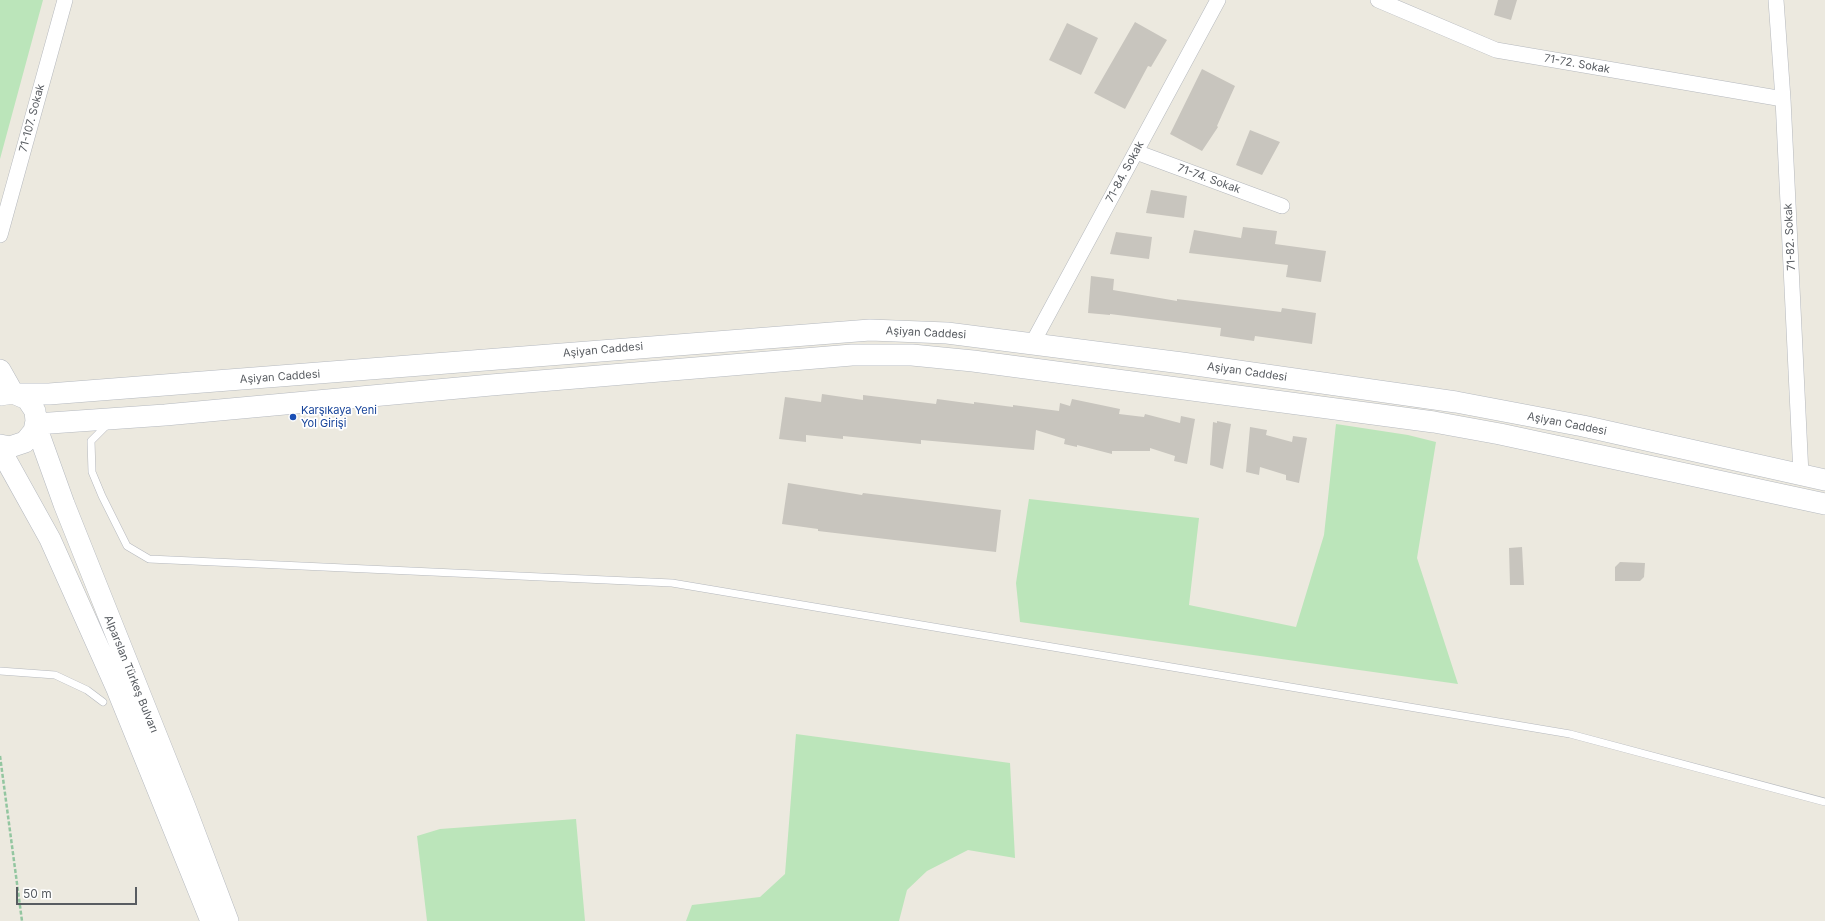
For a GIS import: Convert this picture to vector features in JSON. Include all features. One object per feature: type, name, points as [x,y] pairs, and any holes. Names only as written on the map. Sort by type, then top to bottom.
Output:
[{"type":"street","name":"71-107. Sokak","points":[[0,235],[65,0]]},
{"type":"street","name":"71-84. Sokak","points":[[1032,344],[1218,0]]},
{"type":"street","name":"71-72. Sokak","points":[[1378,0],[1496,50],[1783,99]]},
{"type":"street","name":"71-82. Sokak","points":[[1776,0],[1783,99],[1801,474]]},
{"type":"street","name":"71-74. Sokak","points":[[1136,152],[1282,206]]},
{"type":"street","name":"Aşiyan Caddesi","points":[[10,394],[49,394],[870,330],[947,333],[1456,402],[1583,426],[1825,480]]},
{"type":"street","name":"Aşiyan Caddesi","points":[[36,425],[112,420],[499,384],[837,357],[912,355],[973,361],[1434,422],[1500,434],[1825,504]]},
{"type":"street","points":[[0,370],[10,394]]},
{"type":"street","name":"Alparslan Türkeş Bulvarı","points":[[10,394],[27,399],[33,407],[36,416],[36,425],[69,518],[185,807],[228,921]]},
{"type":"street","points":[[0,445],[10,446],[20,444],[32,435],[36,425]]},
{"type":"street","name":"Alparslan Türkeş Bulvarı","points":[[0,449],[50,539],[116,689],[211,921]]},
{"type":"lane","points":[[112,420],[91,441],[92,472],[102,496],[127,546],[149,559],[672,583],[1570,734],[1825,802]]},
{"type":"lane","points":[[0,671],[55,675],[87,690],[103,702]]},
{"type":"path","points":[[0,756],[22,921]]},
{"type":"green space","points":[[0,0],[43,0],[0,159]]},
{"type":"green space","points":[[1336,424],[1408,435],[1436,442],[1417,558],[1458,684],[1020,622],[1016,583],[1029,499],[1199,518],[1189,605],[1296,627],[1324,535]]},
{"type":"green space","points":[[796,734],[1010,763],[1015,858],[968,850],[927,871],[907,890],[899,921],[686,921],[692,905],[760,897],[785,874]]},
{"type":"green space","points":[[576,819],[585,921],[427,921],[417,836],[440,829]]},
{"type":"building","points":[[1498,0],[1517,0],[1511,20],[1494,15]]},
{"type":"building","points":[[1135,22],[1167,40],[1151,67],[1148,66],[1125,109],[1094,93]]},
{"type":"building","points":[[1067,23],[1098,38],[1081,75],[1049,60]]},
{"type":"building","points":[[1202,69],[1235,86],[1217,126],[1218,127],[1202,151],[1170,134]]},
{"type":"building","points":[[1250,130],[1280,142],[1262,175],[1236,165]]},
{"type":"building","points":[[1151,190],[1187,196],[1184,218],[1146,213]]},
{"type":"building","points":[[1243,227],[1277,231],[1275,244],[1326,251],[1321,282],[1286,277],[1288,265],[1189,253],[1194,230],[1241,238]]},
{"type":"building","points":[[1116,232],[1152,237],[1149,259],[1110,254]]},
{"type":"building","points":[[1091,276],[1114,279],[1113,290],[1177,301],[1177,299],[1281,312],[1282,308],[1316,313],[1312,344],[1255,336],[1254,341],[1220,336],[1221,328],[1110,314],[1088,313]]},
{"type":"building","points":[[822,394],[863,400],[863,395],[936,404],[937,399],[974,404],[974,402],[1013,407],[1013,405],[1059,411],[1060,403],[1070,406],[1072,399],[1120,409],[1119,414],[1144,417],[1145,414],[1180,423],[1181,416],[1195,419],[1187,464],[1174,461],[1175,456],[1150,448],[1150,451],[1112,451],[1112,454],[1077,445],[1077,447],[1064,444],[1065,439],[1036,430],[1034,450],[921,440],[921,444],[843,436],[843,439],[806,435],[806,442],[779,439],[785,397],[821,402]]},
{"type":"building","points":[[1217,421],[1231,424],[1223,469],[1210,465],[1213,422],[1217,423]]},
{"type":"building","points":[[1250,427],[1267,430],[1266,435],[1292,442],[1293,436],[1307,438],[1299,483],[1286,480],[1286,475],[1260,467],[1259,475],[1246,472]]},
{"type":"building","points":[[788,483],[862,495],[863,493],[1001,510],[996,552],[818,531],[818,529],[782,524]]},
{"type":"building","points":[[1522,547],[1524,585],[1510,585],[1509,548]]},
{"type":"building","points":[[1620,562],[1645,563],[1644,577],[1640,581],[1615,581],[1615,567]]},
{"type":"place","name":"Karşıkaya Yeni Yol Girişi","points":[[293,417]]}]
